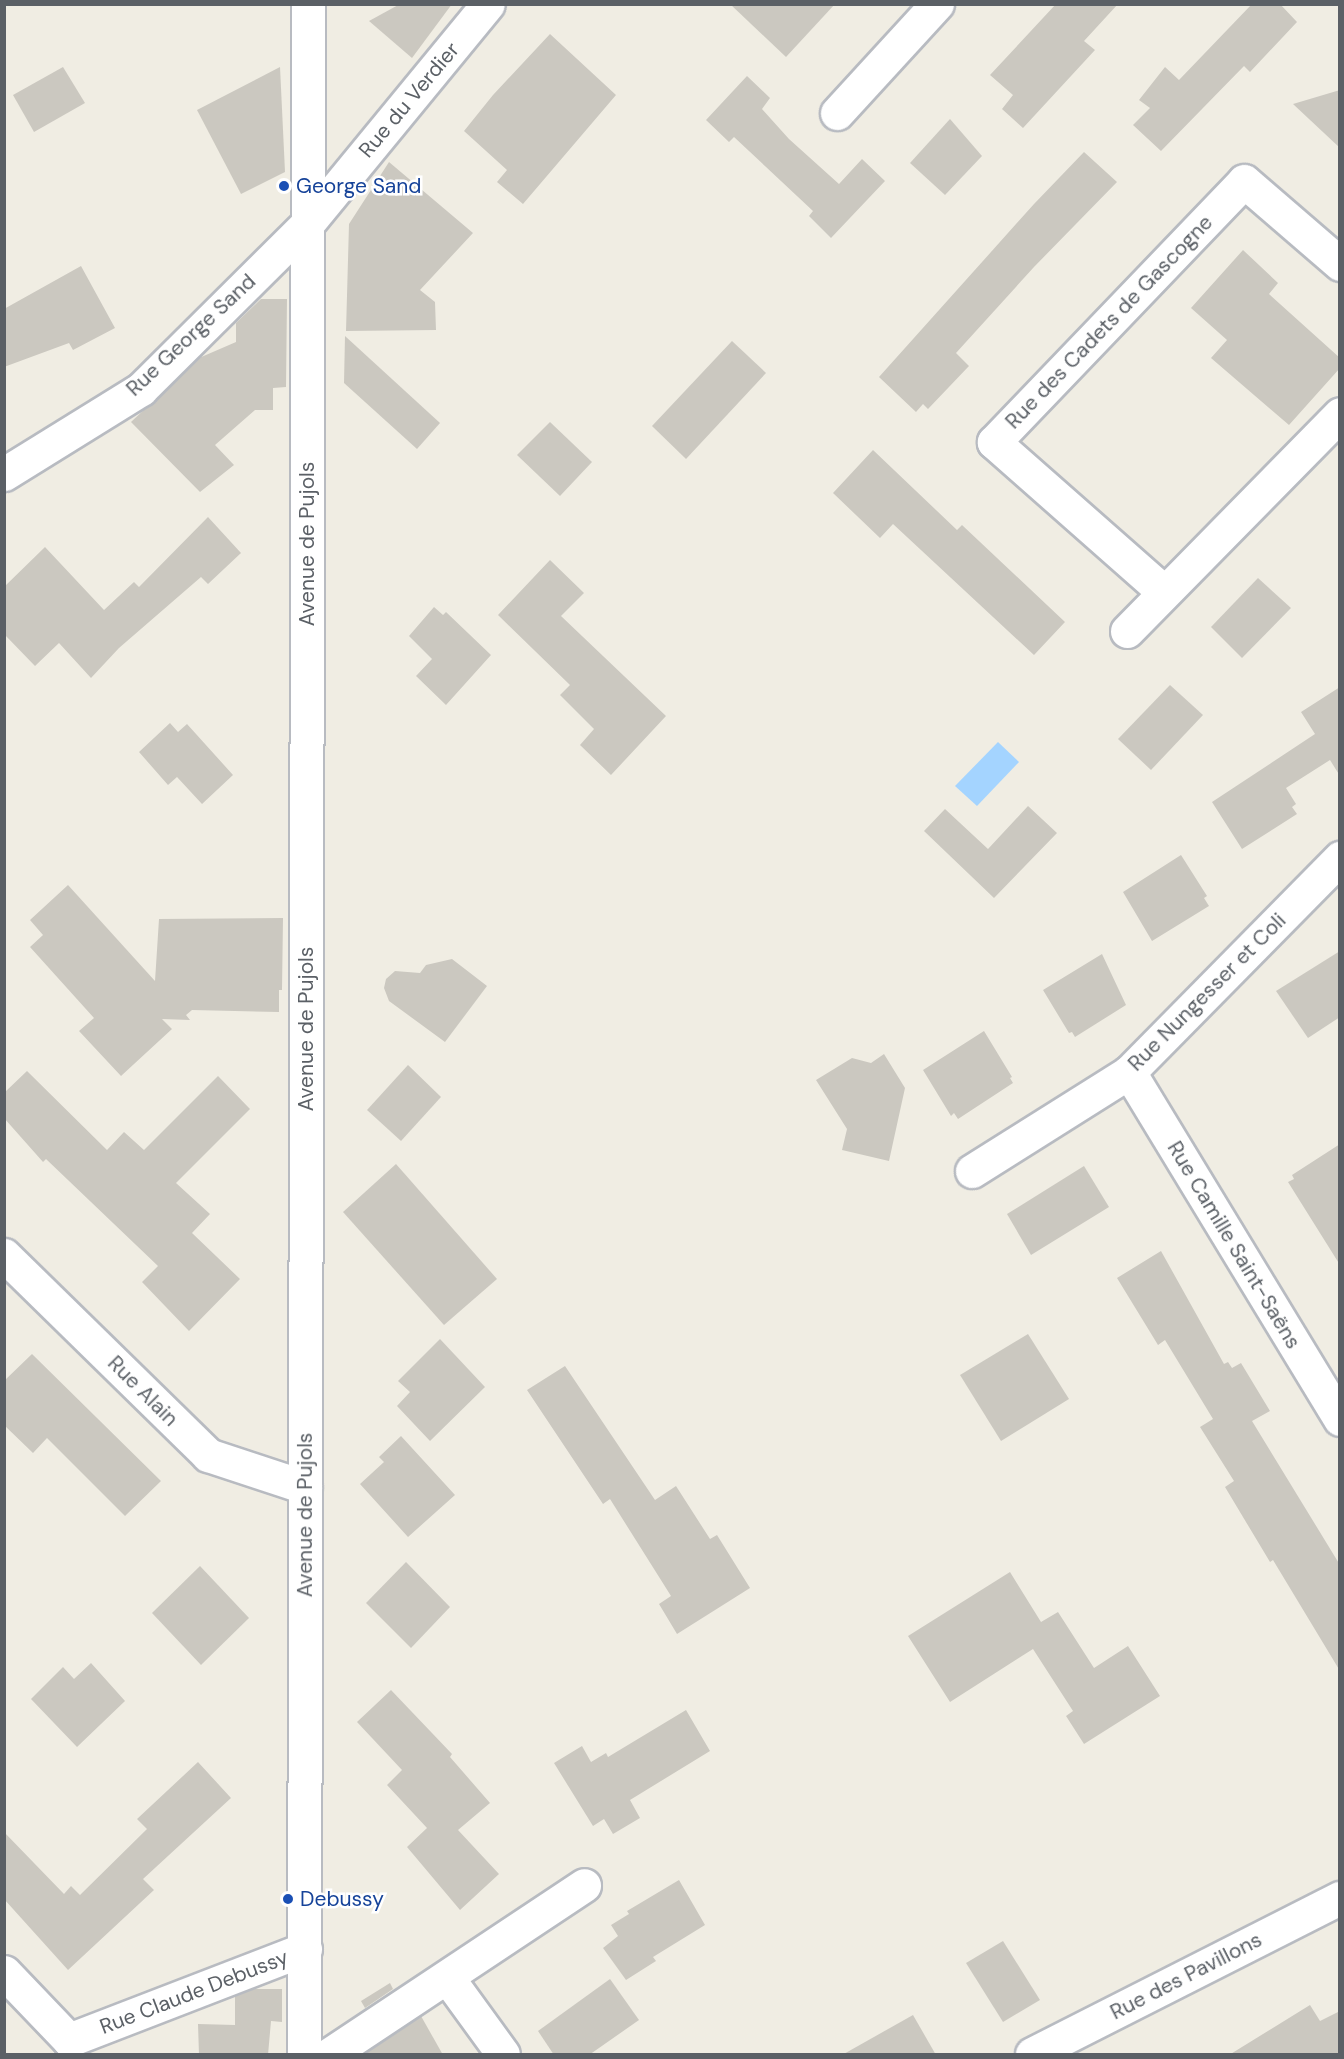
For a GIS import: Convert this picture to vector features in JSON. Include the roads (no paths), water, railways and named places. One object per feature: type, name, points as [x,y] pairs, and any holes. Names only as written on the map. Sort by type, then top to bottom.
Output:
[{"type":"street","name":"Avenue de Pujols","points":[[304,2055],[308,4]]},
{"type":"street","name":"Rue du Verdier","points":[[308,223],[488,4]]},
{"type":"street","points":[[837,113],[937,4]]},
{"type":"street","name":"Rue des Cadets de Gascogne","points":[[1164,592],[994,442],[1244,181],[1340,264]]},
{"type":"street","name":"Rue George Sand","points":[[4,474],[141,389],[308,223]]},
{"type":"street","points":[[1127,631],[1340,414]]},
{"type":"street","name":"Rue Nungesser et Coli","points":[[972,1171],[1129,1072],[1340,858]]},
{"type":"street","name":"Rue Camille Saint-Saëns","points":[[1129,1072],[1340,1419]]},
{"type":"street","name":"Rue Alain","points":[[4,1255],[208,1455],[305,1487]]},
{"type":"street","points":[[330,2055],[584,1886]]},
{"type":"street","name":"Rue des Pavillons","points":[[1032,2055],[1340,1898]]},
{"type":"street","name":"Rue Claude Debussy","points":[[4,1972],[69,2040],[305,1949]]},
{"type":"street","points":[[447,1977],[503,2055]]},
{"type":"water","points":[[998,742],[1019,762],[977,806],[955,786]]},
{"type":"place","name":"George Sand","points":[[284,186]]},
{"type":"place","name":"Debussy","points":[[288,1899]]}]
